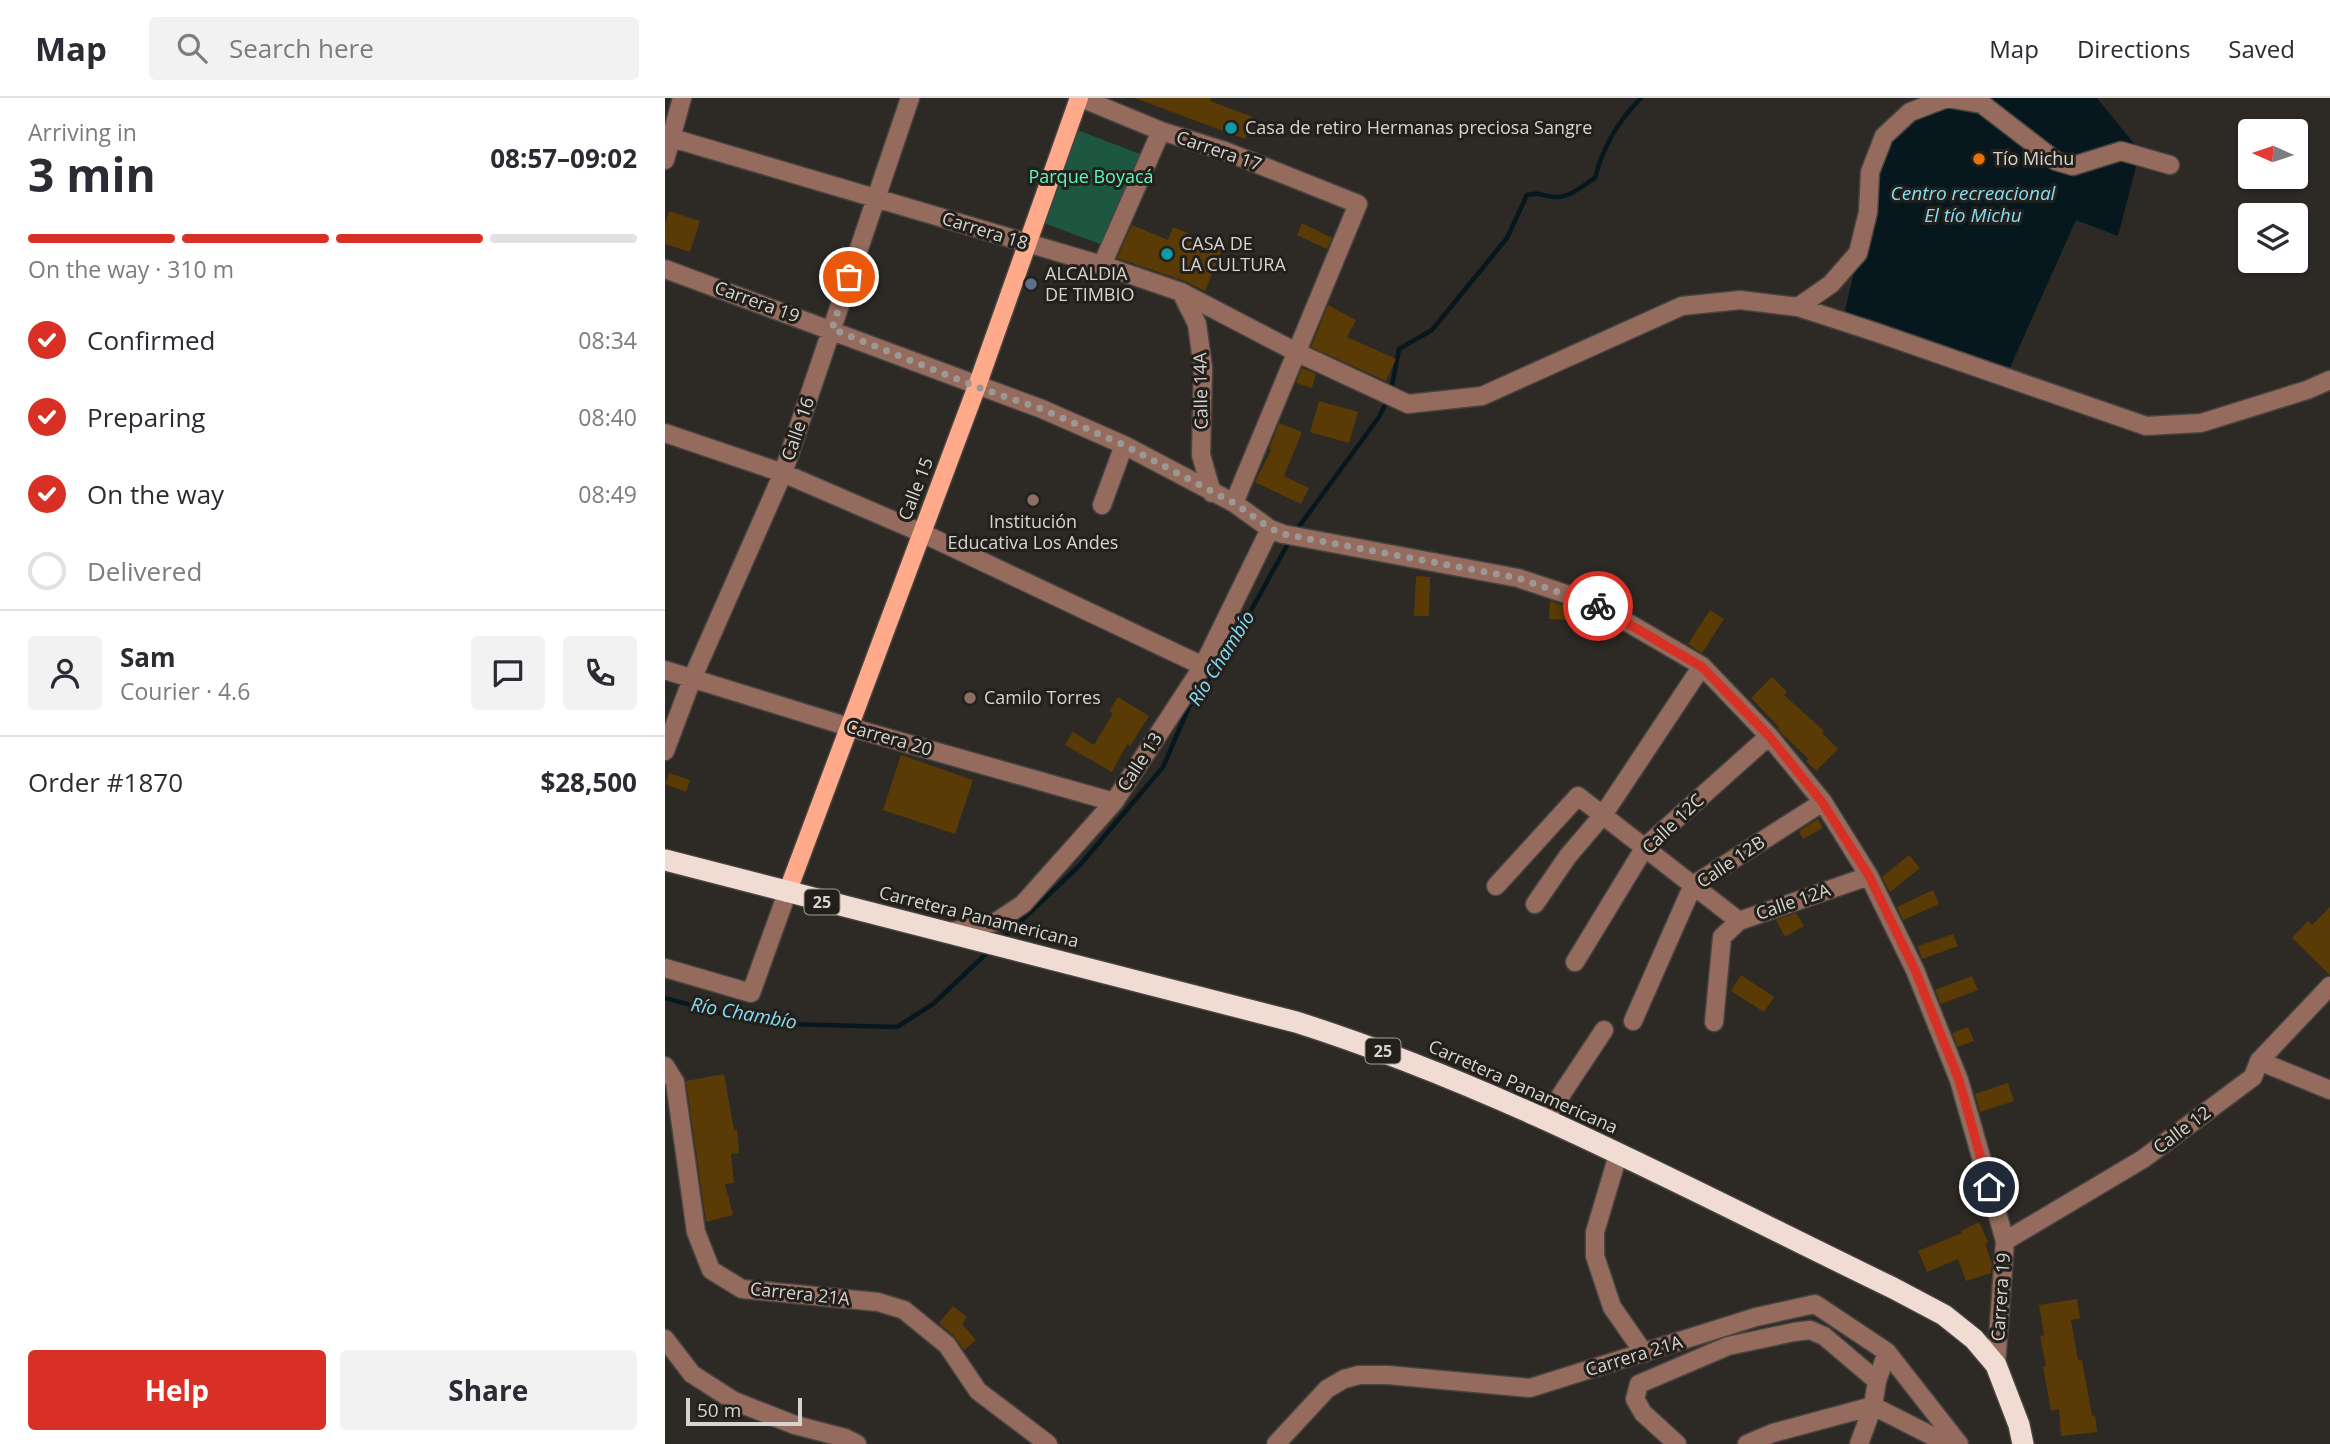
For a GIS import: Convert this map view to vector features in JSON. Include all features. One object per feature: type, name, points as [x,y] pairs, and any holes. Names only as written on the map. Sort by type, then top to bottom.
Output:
[{"type":"highway","name":"Carretera Panamericana","points":[[665,860],[1296,1022],[1371,1046],[1545,1119],[1944,1315],[1974,1339],[1996,1364],[2019,1425],[2023,1444]]},
{"type":"main road","name":"Calle 15","points":[[787,893],[977,387],[1080,98]]},
{"type":"street","points":[[665,160],[669,137],[682,98]]},
{"type":"street","name":"Calle 16","points":[[665,751],[692,679],[783,473],[911,98]]},
{"type":"street","name":"Carrera 17","points":[[1080,98],[1161,131],[1225,151],[1358,204],[1296,352]]},
{"type":"street","points":[[1798,307],[1831,284],[1858,253],[1868,212],[1870,172],[1884,136],[1910,112],[1922,107],[1947,98],[1982,104],[2056,161],[2073,166],[2121,151],[2170,165]]},
{"type":"street","points":[[1102,265],[1161,131]]},
{"type":"street","name":"Carrera 18","points":[[669,137],[1102,265],[1181,292],[1296,352],[1408,404],[1482,396],[1682,306],[1739,300],[1798,307]]},
{"type":"street","name":"Carrera 19","points":[[665,269],[1042,409],[1124,445],[1234,503],[1284,534],[1518,578],[1596,604],[1702,667],[1769,736],[1822,802],[1869,876],[1915,970],[1959,1080],[2005,1241],[1996,1364]]},
{"type":"street","name":"Calle 14A","points":[[1181,292],[1197,324],[1203,368],[1201,454],[1212,493]]},
{"type":"street","points":[[1798,307],[2146,426],[2201,423],[2307,390],[2330,380]]},
{"type":"street","points":[[1234,503],[1296,352]]},
{"type":"street","points":[[665,433],[783,473],[922,533],[1203,666]]},
{"type":"street","points":[[1102,505],[1124,445]]},
{"type":"street","name":"Calle 13","points":[[945,933],[996,922],[1023,904],[1114,802],[1203,666],[1284,534]]},
{"type":"street","points":[[1535,904],[1568,856],[1603,815],[1702,667]]},
{"type":"street","name":"Carrera 20","points":[[665,670],[849,727],[1114,802]]},
{"type":"street","name":"Calle 12C","points":[[1575,962],[1645,847],[1769,736]]},
{"type":"street","points":[[1496,886],[1579,796],[1739,920]]},
{"type":"street","name":"Calle 12B","points":[[1633,1021],[1693,885],[1822,802]]},
{"type":"street","name":"Calle 12A","points":[[1714,1022],[1722,937],[1739,920],[1869,876]]},
{"type":"street","points":[[665,968],[751,993],[787,893]]},
{"type":"street","name":"Calle 12","points":[[2005,1241],[2143,1159],[2253,1077],[2259,1060],[2330,986]]},
{"type":"street","points":[[1545,1119],[1604,1030]]},
{"type":"street","points":[[2259,1060],[2330,1090]]},
{"type":"street","name":"Carrera 21A","points":[[665,1066],[675,1082],[696,1232],[711,1270],[742,1289],[878,1302],[904,1310],[947,1345],[978,1391],[1048,1444]]},
{"type":"street","points":[[1618,1155],[1595,1232],[1595,1256],[1612,1307],[1644,1353]]},
{"type":"street","name":"Carrera 21A","points":[[1276,1444],[1327,1389],[1344,1379],[1359,1375],[1388,1375],[1530,1388],[1756,1317],[1815,1304],[1887,1352],[1959,1444]]},
{"type":"street","points":[[1677,1444],[1643,1413],[1635,1399],[1639,1384],[1728,1346],[1810,1330],[1824,1336],[1877,1381]]},
{"type":"street","points":[[665,1339],[692,1374],[734,1401],[796,1425],[845,1438],[857,1444]]},
{"type":"street","points":[[1859,1444],[1873,1406],[1877,1381],[1887,1352]]},
{"type":"street","points":[[1747,1444],[1775,1438],[1873,1406],[1948,1444]]},
{"type":"green space","name":"Parque Boyacá","points":[[1067,126],[1140,154],[1105,246],[1039,221]]},
{"type":"water","name":"Centro recreacional El tío Michu","points":[[1934,98],[2097,98],[2140,151],[2118,236],[2076,220],[2008,372],[1845,311],[1882,151]]},
{"type":"building","name":"Casa de retiro Hermanas preciosa Sangre","points":[[1135,98],[1211,98],[1210,101],[1253,117],[1245,139]]},
{"type":"building","points":[[669,211],[700,221],[690,252],[665,244],[665,223]]},
{"type":"building","points":[[1302,223],[1332,238],[1327,249],[1297,235]]},
{"type":"building","name":"CASA DE LA CULTURA","points":[[1132,225],[1168,240],[1173,227],[1223,247],[1205,291],[1185,281],[1117,258]]},
{"type":"building","points":[[1328,305],[1356,320],[1347,337],[1396,359],[1386,381],[1311,347]]},
{"type":"building","points":[[1302,368],[1316,374],[1312,388],[1296,383]]},
{"type":"building","points":[[1319,401],[1358,412],[1349,443],[1310,432]]},
{"type":"building","points":[[1279,423],[1302,432],[1284,476],[1309,488],[1301,504],[1255,482],[1271,450],[1269,449]]},
{"type":"building","points":[[1416,576],[1430,577],[1429,616],[1414,616]]},
{"type":"building","points":[[1550,601],[1568,607],[1568,620],[1549,619]]},
{"type":"building","points":[[1710,610],[1724,619],[1702,653],[1688,644]]},
{"type":"building","points":[[1772,677],[1787,692],[1784,695],[1824,731],[1822,733],[1838,749],[1816,771],[1806,761],[1809,759],[1783,735],[1779,727],[1751,698]]},
{"type":"building","points":[[1118,697],[1149,716],[1130,746],[1127,744],[1112,772],[1065,745],[1073,732],[1094,745],[1113,713],[1109,711]]},
{"type":"building","points":[[901,755],[973,780],[955,834],[883,810]]},
{"type":"building","points":[[669,773],[690,780],[686,792],[665,784]]},
{"type":"building","points":[[1818,819],[1823,828],[1803,839],[1799,831]]},
{"type":"building","points":[[1909,855],[1920,868],[1890,892],[1882,877]]},
{"type":"building","points":[[1933,890],[1939,904],[1903,920],[1897,907]]},
{"type":"building","points":[[2330,907],[2330,975],[2292,938],[2308,921],[2312,925]]},
{"type":"building","points":[[1796,913],[1804,926],[1785,937],[1776,920]]},
{"type":"building","points":[[1953,934],[1958,946],[1922,959],[1918,946]]},
{"type":"building","points":[[1741,975],[1774,997],[1764,1012],[1731,991]]},
{"type":"building","points":[[1972,976],[1978,990],[1941,1004],[1935,990]]},
{"type":"building","points":[[1968,1027],[1974,1041],[1958,1047],[1952,1033]]},
{"type":"building","points":[[724,1074],[734,1130],[737,1130],[739,1153],[731,1154],[734,1183],[725,1184],[733,1215],[706,1222],[686,1081]]},
{"type":"building","points":[[2008,1083],[2014,1101],[1980,1112],[1975,1094]]},
{"type":"building","points":[[1979,1222],[1988,1242],[1985,1244],[1992,1264],[1991,1273],[1966,1281],[1958,1259],[1927,1272],[1918,1251],[1962,1233],[1961,1231]]},
{"type":"building","points":[[2077,1299],[2080,1318],[2071,1320],[2078,1360],[2082,1360],[2097,1432],[2061,1436],[2059,1409],[2051,1411],[2043,1367],[2046,1366],[2040,1336],[2044,1335],[2039,1305]]},
{"type":"building","points":[[953,1306],[967,1317],[962,1324],[976,1340],[964,1350],[954,1336],[939,1323]]},
{"type":"waterway","name":"Río Chambío","points":[[1391,391],[1399,349],[1432,330],[1507,238],[1527,195],[1561,197],[1595,178],[1612,135],[1641,98]]},
{"type":"waterway","name":"Río Chambío","points":[[1295,532],[1379,417],[1388,399]]},
{"type":"waterway","name":"Río Chambío","points":[[1001,940],[1080,865],[1163,767],[1189,707],[1228,652],[1290,540]]},
{"type":"waterway","name":"Río Chambío","points":[[665,998],[719,1013],[785,1024],[897,1027],[933,1004],[989,951]]},
{"type":"way so far","points":[[849,277],[832,329],[977,387],[1042,409],[1124,445],[1234,503],[1283,534],[1518,578],[1598,606]]},
{"type":"place","name":"Casa de retiro Hermanas preciosa Sangre","points":[[1231,128]]},
{"type":"place","name":"Tío Michu","points":[[1979,159]]},
{"type":"place","name":"CASA DE LA CULTURA","points":[[1167,254]]},
{"type":"place","name":"ALCALDIA DE TIMBIO","points":[[1031,284]]},
{"type":"place","name":"Institución Educativa Los Andes","points":[[1033,500]]},
{"type":"place","name":"Camilo Torres","points":[[970,698]]},
{"type":"route","points":[[1598,606],[1702,667],[1769,736],[1822,802],[1869,876],[1915,970],[1959,1080],[1989,1187]]}]
